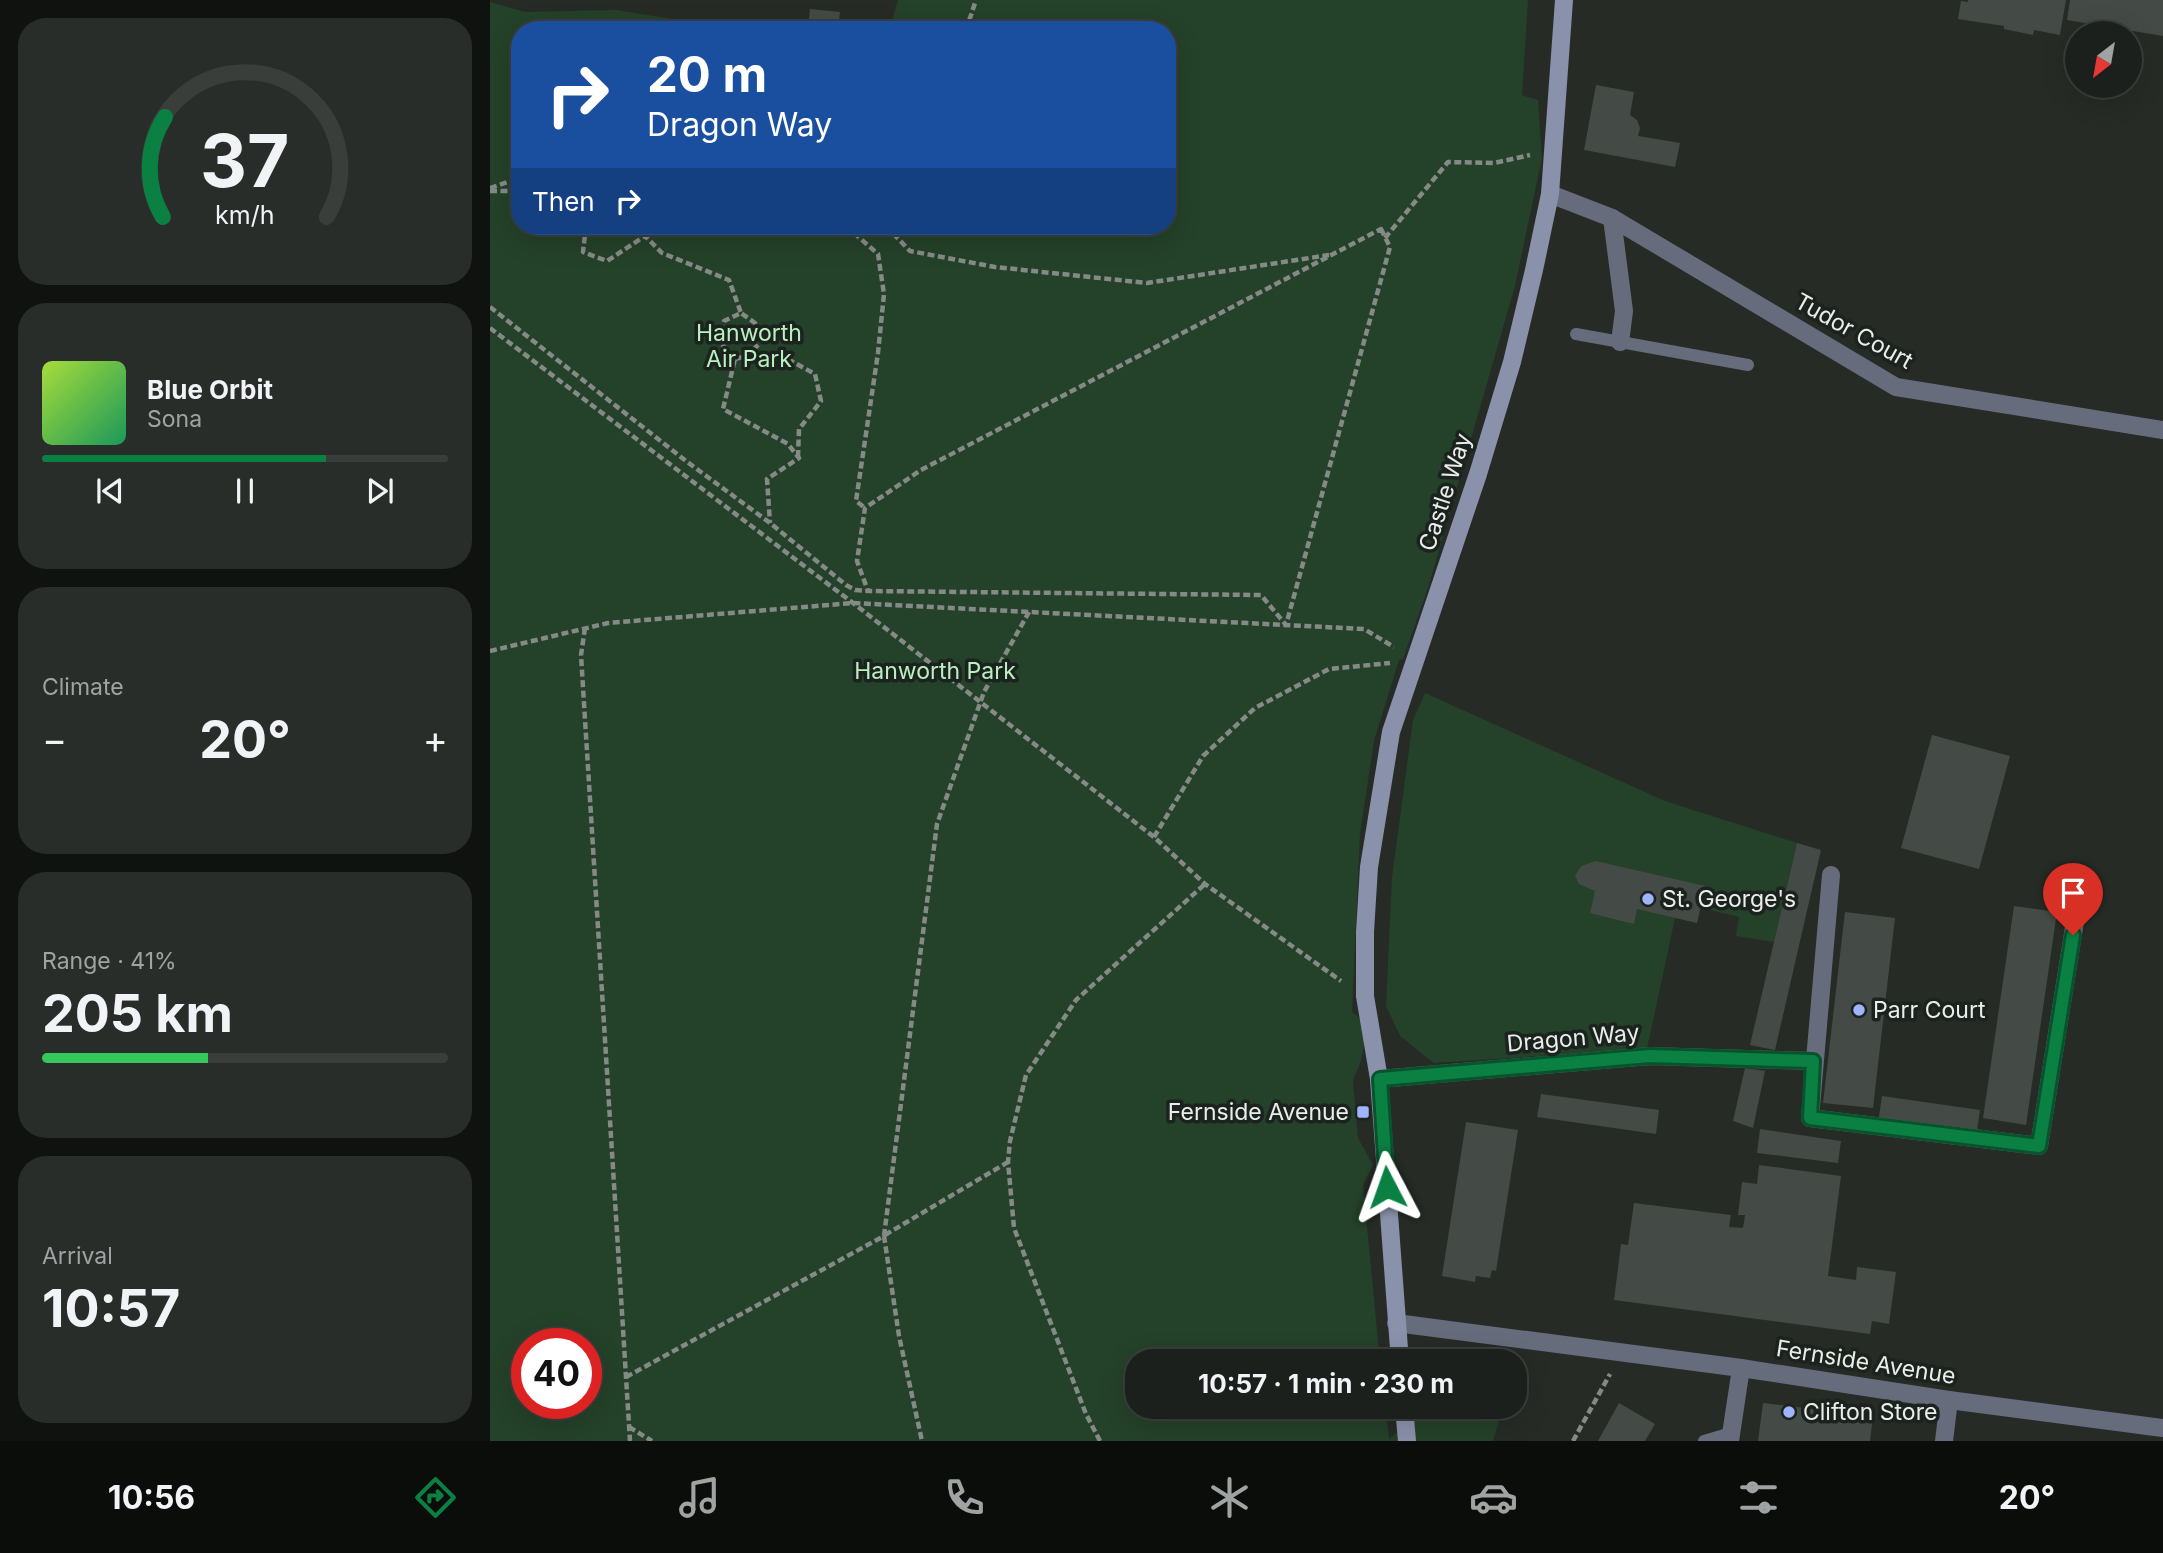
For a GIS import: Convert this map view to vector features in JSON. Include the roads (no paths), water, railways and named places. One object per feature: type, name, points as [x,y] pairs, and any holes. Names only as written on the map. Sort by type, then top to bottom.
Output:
[{"type":"street","name":"Castle Way","points":[[1398,1349],[1380,1079],[1365,996],[1369,867],[1391,732],[1512,362],[1550,194],[1564,0]]},
{"type":"street","name":"Tudor Court","points":[[1550,194],[1612,218],[1896,387],[2163,429]]},
{"type":"street","points":[[1612,218],[1624,311],[1620,342]]},
{"type":"street","points":[[1831,874],[1810,1118],[2039,1146],[2077,909]]},
{"type":"street","name":"Dragon Way","points":[[1380,1079],[1650,1056],[1813,1061]]},
{"type":"street","name":"Fernside Avenue","points":[[1396,1323],[2163,1427]]},
{"type":"street","points":[[1731,1437],[1741,1368]]},
{"type":"street","points":[[1944,1441],[1949,1400]]},
{"type":"street","points":[[1405,1419],[1407,1441]]},
{"type":"lane","points":[[1576,334],[1748,365]]},
{"type":"lane","points":[[1704,1441],[1731,1437]]},
{"type":"place","name":"St. George's","points":[[1648,899]]},
{"type":"place","name":"Parr Court","points":[[1859,1010]]},
{"type":"place","name":"Fernside Avenue","points":[[1363,1112]]},
{"type":"place","name":"Clifton Store","points":[[1789,1412]]},
{"type":"park label","name":"Hanworth Air Park","points":[[749,346]]},
{"type":"park label","name":"Hanworth Park","points":[[935,671]]}]
